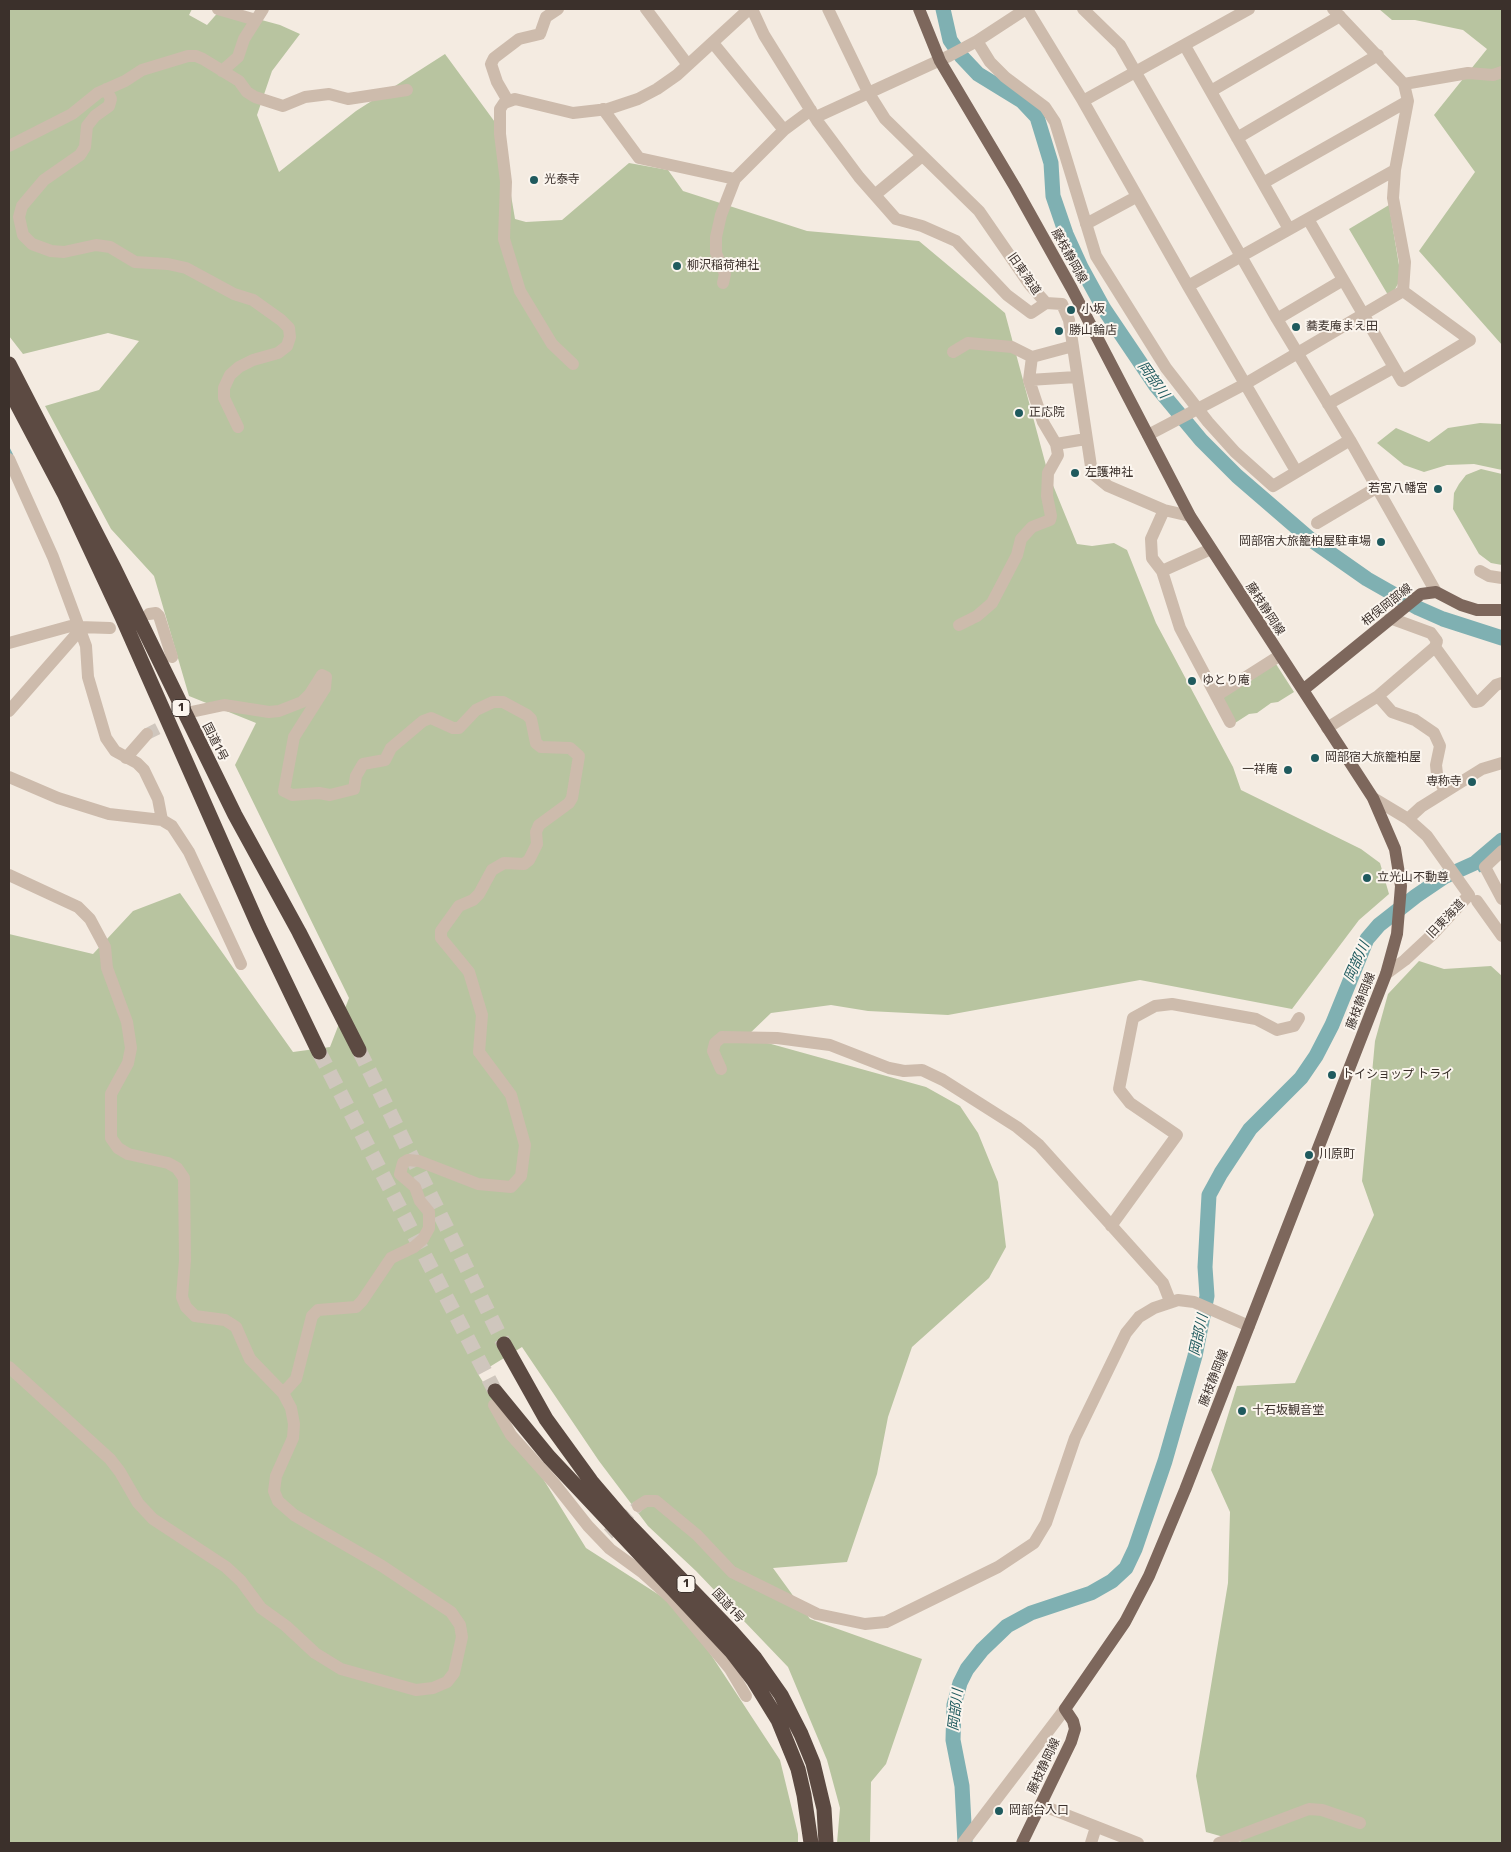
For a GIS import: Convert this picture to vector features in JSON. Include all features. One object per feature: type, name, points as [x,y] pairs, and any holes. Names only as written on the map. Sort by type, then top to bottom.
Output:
[{"type":"highway","name":"国道1号","points":[[9,364],[114,568],[235,815],[299,932],[359,1050]]},
{"type":"highway","name":"1","points":[[9,389],[65,495],[122,617],[259,927],[319,1052]]},
{"type":"highway","name":"国道1号","points":[[504,1344],[546,1419],[591,1481],[626,1522],[732,1632],[755,1658],[781,1695],[813,1763],[824,1809],[826,1843]]},
{"type":"highway","name":"1","points":[[495,1398],[731,1651],[754,1681],[778,1720],[798,1769],[811,1843]]},
{"type":"main road","name":"藤枝静岡線","points":[[919,9],[944,59],[1072,289],[1190,516],[1210,550],[1373,798],[1395,849],[1401,894],[1399,923],[1386,974],[1179,1505],[1149,1576],[1125,1622],[1065,1709],[1074,1721],[1075,1729],[1071,1742],[1022,1843]]},
{"type":"main road","name":"相俣岡部線","points":[[1302,690],[1422,594],[1436,592]]},
{"type":"main road","points":[[1436,592],[1461,605],[1477,610],[1502,610]]},
{"type":"street","points":[[218,9],[259,14],[244,39],[238,57],[222,71]]},
{"type":"street","points":[[508,101],[497,82],[491,64],[494,58],[519,39],[540,34],[546,17],[558,9]]},
{"type":"street","points":[[646,9],[688,66]]},
{"type":"street","points":[[573,364],[552,344],[520,291],[504,238],[506,182],[499,118],[500,109],[508,101],[515,99],[573,113],[603,109],[638,99],[657,89],[688,66],[751,9],[764,35],[813,114],[859,178],[876,194],[896,219],[922,226],[956,241],[1007,295],[1031,312],[1046,303]]},
{"type":"street","name":"旧東海道","points":[[828,9],[868,92],[885,119],[979,211],[1030,285],[1046,303],[1062,304]]},
{"type":"street","points":[[723,283],[725,274],[716,253],[716,237],[721,215],[735,179],[784,130],[813,114],[944,59],[977,41],[1026,9],[1083,101],[1296,471]]},
{"type":"street","points":[[1083,9],[1120,45],[1277,319],[1350,440],[1436,592]]},
{"type":"street","points":[[1083,101],[1185,46],[1248,9]]},
{"type":"street","points":[[1211,91],[1336,12],[1378,55],[1404,84],[1408,101],[1395,170],[1394,198],[1405,262],[1402,291]]},
{"type":"street","points":[[977,41],[995,67],[1045,107],[1055,122],[1096,256],[1166,368],[1208,422],[1235,452],[1273,486],[1350,440]]},
{"type":"street","points":[[713,42],[784,130]]},
{"type":"street","points":[[1185,46],[1289,229]]},
{"type":"street","points":[[1237,138],[1378,55]]},
{"type":"street","points":[[9,146],[72,114],[98,92],[142,70],[188,56],[196,56],[239,81],[247,92],[255,97],[283,106],[305,96],[329,94],[348,99],[407,90]]},
{"type":"street","points":[[1404,84],[1468,73],[1493,75],[1502,72]]},
{"type":"street","points":[[106,89],[111,99],[109,106],[95,116],[87,126],[85,146],[80,156],[44,180],[22,206],[19,216],[23,235],[32,244],[51,251],[64,252],[96,245],[110,247],[136,262],[168,264],[186,268],[234,294],[253,300],[281,320],[289,328],[290,337],[287,346],[278,353],[253,360],[239,367],[230,375],[224,388],[224,398],[238,427]]},
{"type":"street","points":[[1263,183],[1408,101]]},
{"type":"street","points":[[603,109],[639,158],[735,179]]},
{"type":"street","points":[[876,194],[922,156]]},
{"type":"street","points":[[1188,286],[1395,170]]},
{"type":"street","points":[[1086,224],[1136,196]]},
{"type":"street","points":[[1308,219],[1402,381],[1470,340],[1402,291]]},
{"type":"street","points":[[1277,319],[1343,280]]},
{"type":"street","points":[[1072,289],[1062,304],[1069,320],[1090,466],[1101,482],[1164,510],[1190,516]]},
{"type":"street","points":[[1148,435],[1245,384],[1402,291]]},
{"type":"street","points":[[953,352],[968,343],[1012,347],[1032,357],[1073,346]]},
{"type":"street","points":[[959,625],[977,616],[992,603],[1017,555],[1021,539],[1032,527],[1050,520],[1047,496],[1048,473],[1058,455],[1056,444],[1043,422],[1030,380],[1032,357]]},
{"type":"street","points":[[1328,404],[1393,368]]},
{"type":"street","points":[[1030,380],[1076,377]]},
{"type":"street","points":[[1056,444],[1086,439]]},
{"type":"street","points":[[9,459],[14,482],[53,557],[86,646],[88,677],[106,738],[115,751],[137,763],[144,770],[158,799],[162,820]]},
{"type":"street","points":[[1317,523],[1376,488]]},
{"type":"street","points":[[1164,510],[1150,545],[1152,558],[1162,571],[1180,628],[1230,722]]},
{"type":"street","points":[[1162,571],[1210,550]]},
{"type":"street","points":[[1480,571],[1489,576],[1502,578]]},
{"type":"street","points":[[149,614],[156,613],[159,616],[172,657]]},
{"type":"street","points":[[1327,728],[1378,696],[1435,647],[1437,641],[1431,633],[1394,615]]},
{"type":"street","points":[[9,710],[79,627]]},
{"type":"street","points":[[9,643],[79,627],[110,628]]},
{"type":"street","points":[[1435,647],[1476,702],[1480,701],[1496,685],[1502,683]]},
{"type":"street","points":[[1216,696],[1279,656]]},
{"type":"street","points":[[191,712],[224,705],[269,712],[279,711],[302,702],[310,694],[322,675],[326,677],[325,688],[294,737],[284,792],[292,795],[319,793],[330,795],[354,789],[356,776],[363,764],[385,760],[391,748],[422,721],[431,718],[453,728],[459,728],[476,710],[493,702],[503,702],[527,715],[531,719],[536,743],[541,747],[570,748],[579,756],[572,798],[569,803],[539,825],[536,832],[537,844],[529,860],[524,864],[504,863],[492,870],[479,894],[473,900],[459,906],[441,931],[441,938],[469,972],[482,1015],[479,1052],[511,1095],[525,1144],[521,1176],[511,1187],[478,1184],[419,1160],[408,1160],[404,1163],[400,1174],[415,1187],[420,1201],[429,1212],[430,1219],[426,1234],[414,1247],[390,1258],[362,1301],[356,1307],[318,1310],[312,1316],[296,1379],[283,1393]]},
{"type":"street","points":[[1378,696],[1392,712],[1415,720],[1434,733],[1440,746],[1436,765],[1437,774],[1445,792]]},
{"type":"street","points":[[126,758],[147,734]]},
{"type":"street","points":[[1408,819],[1445,792],[1482,769],[1502,763]]},
{"type":"street","points":[[9,777],[58,798],[109,814],[162,820],[172,826],[184,844],[241,964]]},
{"type":"street","name":"旧東海道","points":[[1373,798],[1408,819],[1427,836],[1461,883],[1487,897],[1435,932],[1405,960],[1386,974]]},
{"type":"street","points":[[1502,851],[1485,868],[1487,897],[1502,936]]},
{"type":"street","points":[[9,875],[78,907],[90,919],[105,947],[107,968],[127,1022],[131,1048],[128,1063],[111,1094],[111,1138],[118,1148],[128,1154],[168,1163],[177,1168],[184,1178],[185,1260],[182,1298],[186,1307],[195,1316],[225,1320],[236,1327],[250,1359],[283,1393],[291,1408],[294,1424],[293,1438],[276,1476],[274,1491],[278,1501],[294,1515],[382,1566],[451,1612],[460,1625],[462,1637],[454,1673],[447,1682],[433,1688],[416,1690],[340,1669],[315,1653],[286,1626],[261,1608],[241,1581],[226,1567],[153,1519],[138,1503],[110,1459],[9,1367]]},
{"type":"street","points":[[1111,1226],[1178,1134],[1130,1103],[1119,1089],[1132,1018],[1155,1006],[1172,1004],[1256,1019],[1277,1030],[1294,1026],[1299,1018]]},
{"type":"street","points":[[721,1069],[713,1050],[715,1043],[722,1037],[776,1038],[830,1045],[889,1068],[904,1071],[922,1070],[943,1080],[1039,1145],[1163,1283],[1170,1301]]},
{"type":"street","points":[[638,1506],[646,1501],[656,1502],[697,1535],[732,1572],[817,1614],[865,1624],[886,1622],[998,1567],[1026,1550],[1040,1534],[1075,1438],[1126,1333],[1139,1316],[1170,1301],[1194,1302],[1249,1326]]},
{"type":"street","points":[[495,1398],[511,1435],[605,1538],[671,1598],[730,1668],[746,1696]]},
{"type":"street","points":[[963,1843],[1065,1709]]},
{"type":"street","points":[[1041,1805],[1136,1843]]},
{"type":"street","points":[[1220,1843],[1309,1809],[1322,1810],[1360,1824]]},
{"type":"street","points":[[1091,1843],[1096,1827]]},
{"type":"green space","points":[[9,9],[192,9],[189,15],[207,25],[221,9],[280,25],[300,34],[272,71],[257,115],[279,172],[356,111],[445,54],[500,129],[515,219],[526,222],[562,220],[629,163],[668,170],[683,191],[807,231],[919,241],[1005,313],[1048,473],[1077,544],[1092,546],[1114,543],[1127,550],[1156,623],[1233,767],[1241,790],[1361,849],[1380,863],[1389,894],[1359,920],[1292,1009],[1140,980],[948,1015],[868,1011],[831,1005],[771,1013],[746,1037],[926,1087],[960,1106],[978,1133],[998,1182],[1006,1247],[989,1278],[912,1347],[888,1417],[877,1474],[847,1562],[773,1568],[810,1619],[922,1659],[886,1764],[871,1782],[870,1843],[837,1843],[840,1808],[827,1760],[788,1667],[696,1571],[648,1526],[599,1461],[522,1347],[478,1374],[586,1548],[681,1609],[780,1760],[798,1834],[798,1843],[9,1843],[9,934],[93,954],[133,911],[180,893],[293,1052],[330,1047],[349,998],[235,765],[256,723],[189,696],[154,576],[111,529],[45,406],[99,390],[139,341],[108,333],[23,354],[9,336]]},
{"type":"green space","points":[[1379,9],[1502,9],[1502,345],[1419,251],[1475,172],[1434,115],[1487,49],[1463,30],[1415,20],[1392,20]]},
{"type":"green space","points":[[1389,205],[1399,265],[1399,282],[1394,291],[1388,295],[1349,229]]},
{"type":"green space","points":[[1480,423],[1502,424],[1502,470],[1474,464],[1447,465],[1424,472],[1404,465],[1377,443],[1396,428],[1429,442],[1448,428]]},
{"type":"green space","points":[[1481,469],[1502,474],[1502,565],[1491,563],[1479,554],[1453,509],[1454,493],[1459,484],[1466,475]]},
{"type":"green space","points":[[1276,664],[1294,692],[1235,723],[1220,699]]},
{"type":"green space","points":[[1419,961],[1444,969],[1491,966],[1502,976],[1502,1843],[1245,1843],[1206,1832],[1196,1776],[1228,1583],[1230,1512],[1211,1470],[1237,1386],[1295,1383],[1374,1215],[1362,1181],[1375,1041],[1388,994]]},
{"type":"waterway","name":"岡部川","points":[[943,9],[950,40],[961,56],[978,74],[1022,101],[1037,117],[1051,163],[1053,196],[1066,234],[1081,267],[1104,309],[1156,386],[1201,440],[1237,476],[1310,539],[1367,579],[1418,608],[1443,619],[1502,638]]},
{"type":"waterway","points":[[9,449],[12,455]]},
{"type":"waterway","name":"岡部川","points":[[965,1843],[962,1786],[953,1740],[954,1705],[960,1683],[967,1669],[982,1650],[1007,1626],[1031,1613],[1091,1593],[1112,1581],[1126,1568],[1135,1549],[1165,1461],[1195,1356],[1207,1296],[1205,1267],[1209,1195],[1250,1129],[1301,1078],[1316,1056],[1332,1025],[1367,939],[1379,925],[1416,896],[1444,877],[1475,863],[1502,840]]},
{"type":"waterway","points":[[1475,863],[1480,871]]},
{"type":"tunnel","points":[[147,734],[191,712]]},
{"type":"tunnel","points":[[359,1050],[504,1344]]},
{"type":"tunnel","points":[[319,1052],[495,1391]]},
{"type":"tunnel","points":[[608,1534],[638,1506]]},
{"type":"place","name":"光泰寺","points":[[534,180]]},
{"type":"place","name":"柳沢稲荷神社","points":[[677,266]]},
{"type":"place","name":"小坂","points":[[1071,310]]},
{"type":"place","name":"蕎麦庵まえ田","points":[[1296,327]]},
{"type":"place","name":"勝山輪店","points":[[1059,331]]},
{"type":"place","name":"正応院","points":[[1019,413]]},
{"type":"place","name":"左護神社","points":[[1075,473]]},
{"type":"place","name":"若宮八幡宮","points":[[1438,489]]},
{"type":"place","name":"岡部宿大旅籠柏屋駐車場","points":[[1381,542]]},
{"type":"place","name":"ゆとり庵","points":[[1192,681]]},
{"type":"place","name":"岡部宿大旅籠柏屋","points":[[1315,758]]},
{"type":"place","name":"一祥庵","points":[[1288,770]]},
{"type":"place","name":"専称寺","points":[[1472,782]]},
{"type":"place","name":"立光山不動尊","points":[[1367,878]]},
{"type":"place","name":"トイショップ トライ","points":[[1332,1075]]},
{"type":"place","name":"川原町","points":[[1309,1155]]},
{"type":"place","name":"十石坂観音堂","points":[[1242,1411]]},
{"type":"place","name":"岡部台入口","points":[[999,1811]]}]
